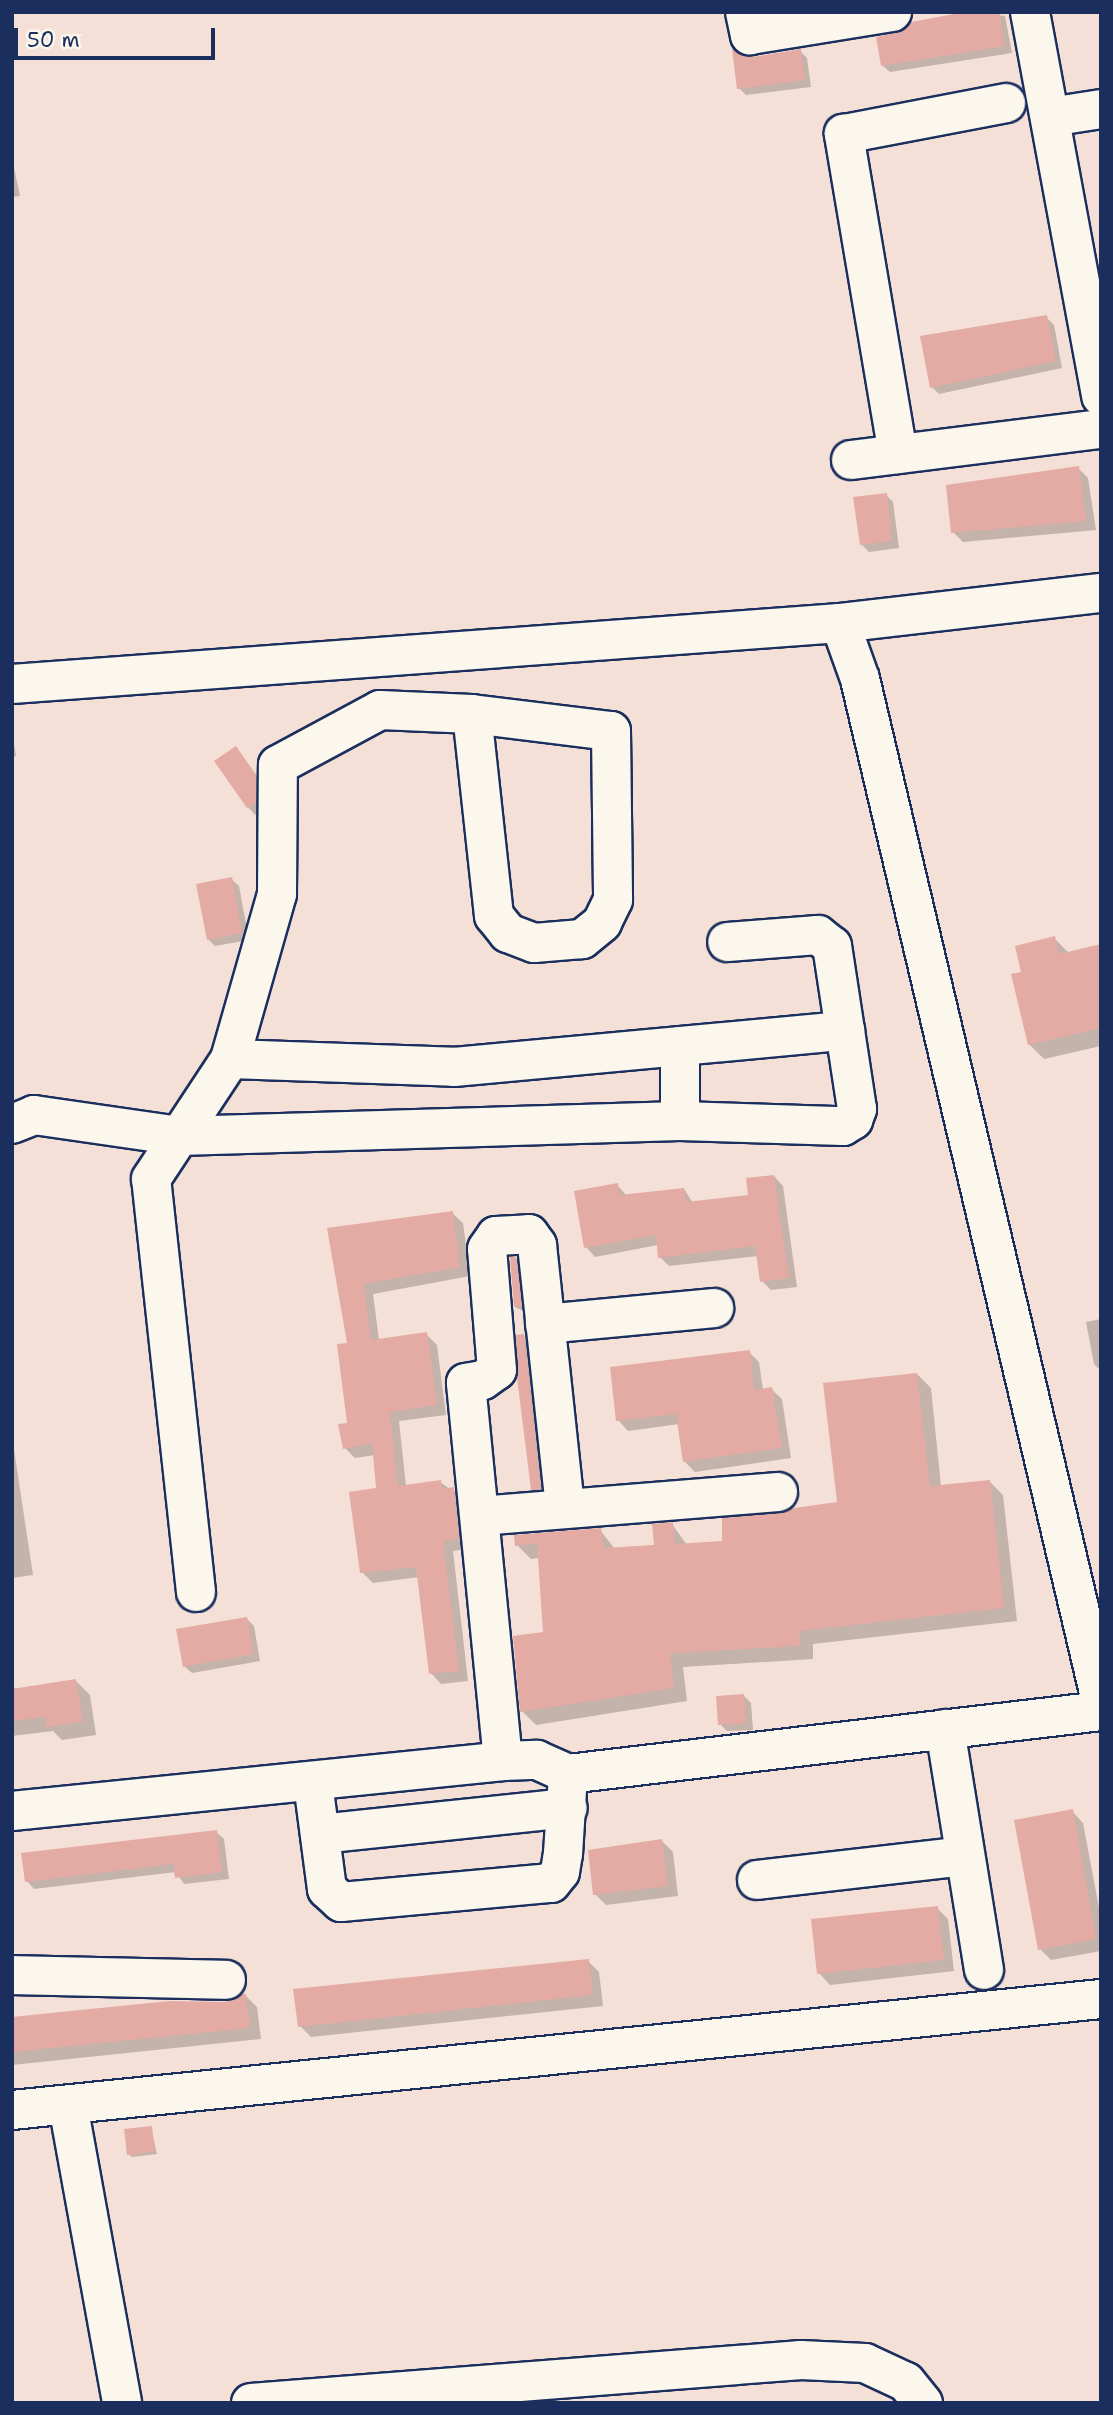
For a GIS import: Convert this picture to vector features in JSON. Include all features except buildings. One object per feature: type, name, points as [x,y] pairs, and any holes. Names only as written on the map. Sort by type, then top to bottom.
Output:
[{"type":"street","points":[[745,12],[750,35],[892,12]]},
{"type":"street","points":[[1030,12],[1049,117],[1087,239],[1101,396]]},
{"type":"street","points":[[898,454],[844,134],[1006,103]]},
{"type":"street","points":[[1049,117],[1101,109]]},
{"type":"street","points":[[851,460],[1101,429]]},
{"type":"street","points":[[12,684],[840,623],[1101,593]]},
{"type":"street","points":[[840,623],[863,693],[1101,1701]]},
{"type":"street","points":[[196,1592],[151,1179],[230,1059],[277,894],[278,765],[380,710],[472,713],[611,731],[613,900],[602,923],[582,939],[534,943],[508,933],[494,915],[472,713]]},
{"type":"street","points":[[12,1124],[34,1115],[179,1136],[680,1121],[843,1126],[853,1121],[857,1109],[832,946],[818,935],[727,942]]},
{"type":"street","points":[[230,1059],[454,1067],[845,1031]]},
{"type":"street","points":[[680,1046],[680,1121]]},
{"type":"street","points":[[503,1761],[466,1383],[483,1380],[497,1370],[488,1249],[496,1236],[529,1234],[537,1245],[565,1509]]},
{"type":"street","points":[[545,1324],[714,1308]]},
{"type":"street","points":[[480,1516],[778,1492]]},
{"type":"street","points":[[320,1834],[945,1729],[1101,1711]]},
{"type":"street","points":[[945,1729],[984,1970]]},
{"type":"street","points":[[12,1811],[313,1783],[503,1761],[537,1760],[568,1791]]},
{"type":"street","points":[[313,1783],[327,1889],[341,1902],[551,1883],[560,1872],[568,1791]]},
{"type":"street","points":[[757,1880],[965,1856]]},
{"type":"street","points":[[12,1975],[226,1980]]},
{"type":"street","points":[[12,2110],[1101,1998]]},
{"type":"street","points":[[68,2105],[122,2403]]},
{"type":"street","points":[[251,2403],[801,2360],[865,2363],[906,2382],[923,2403]]}]
